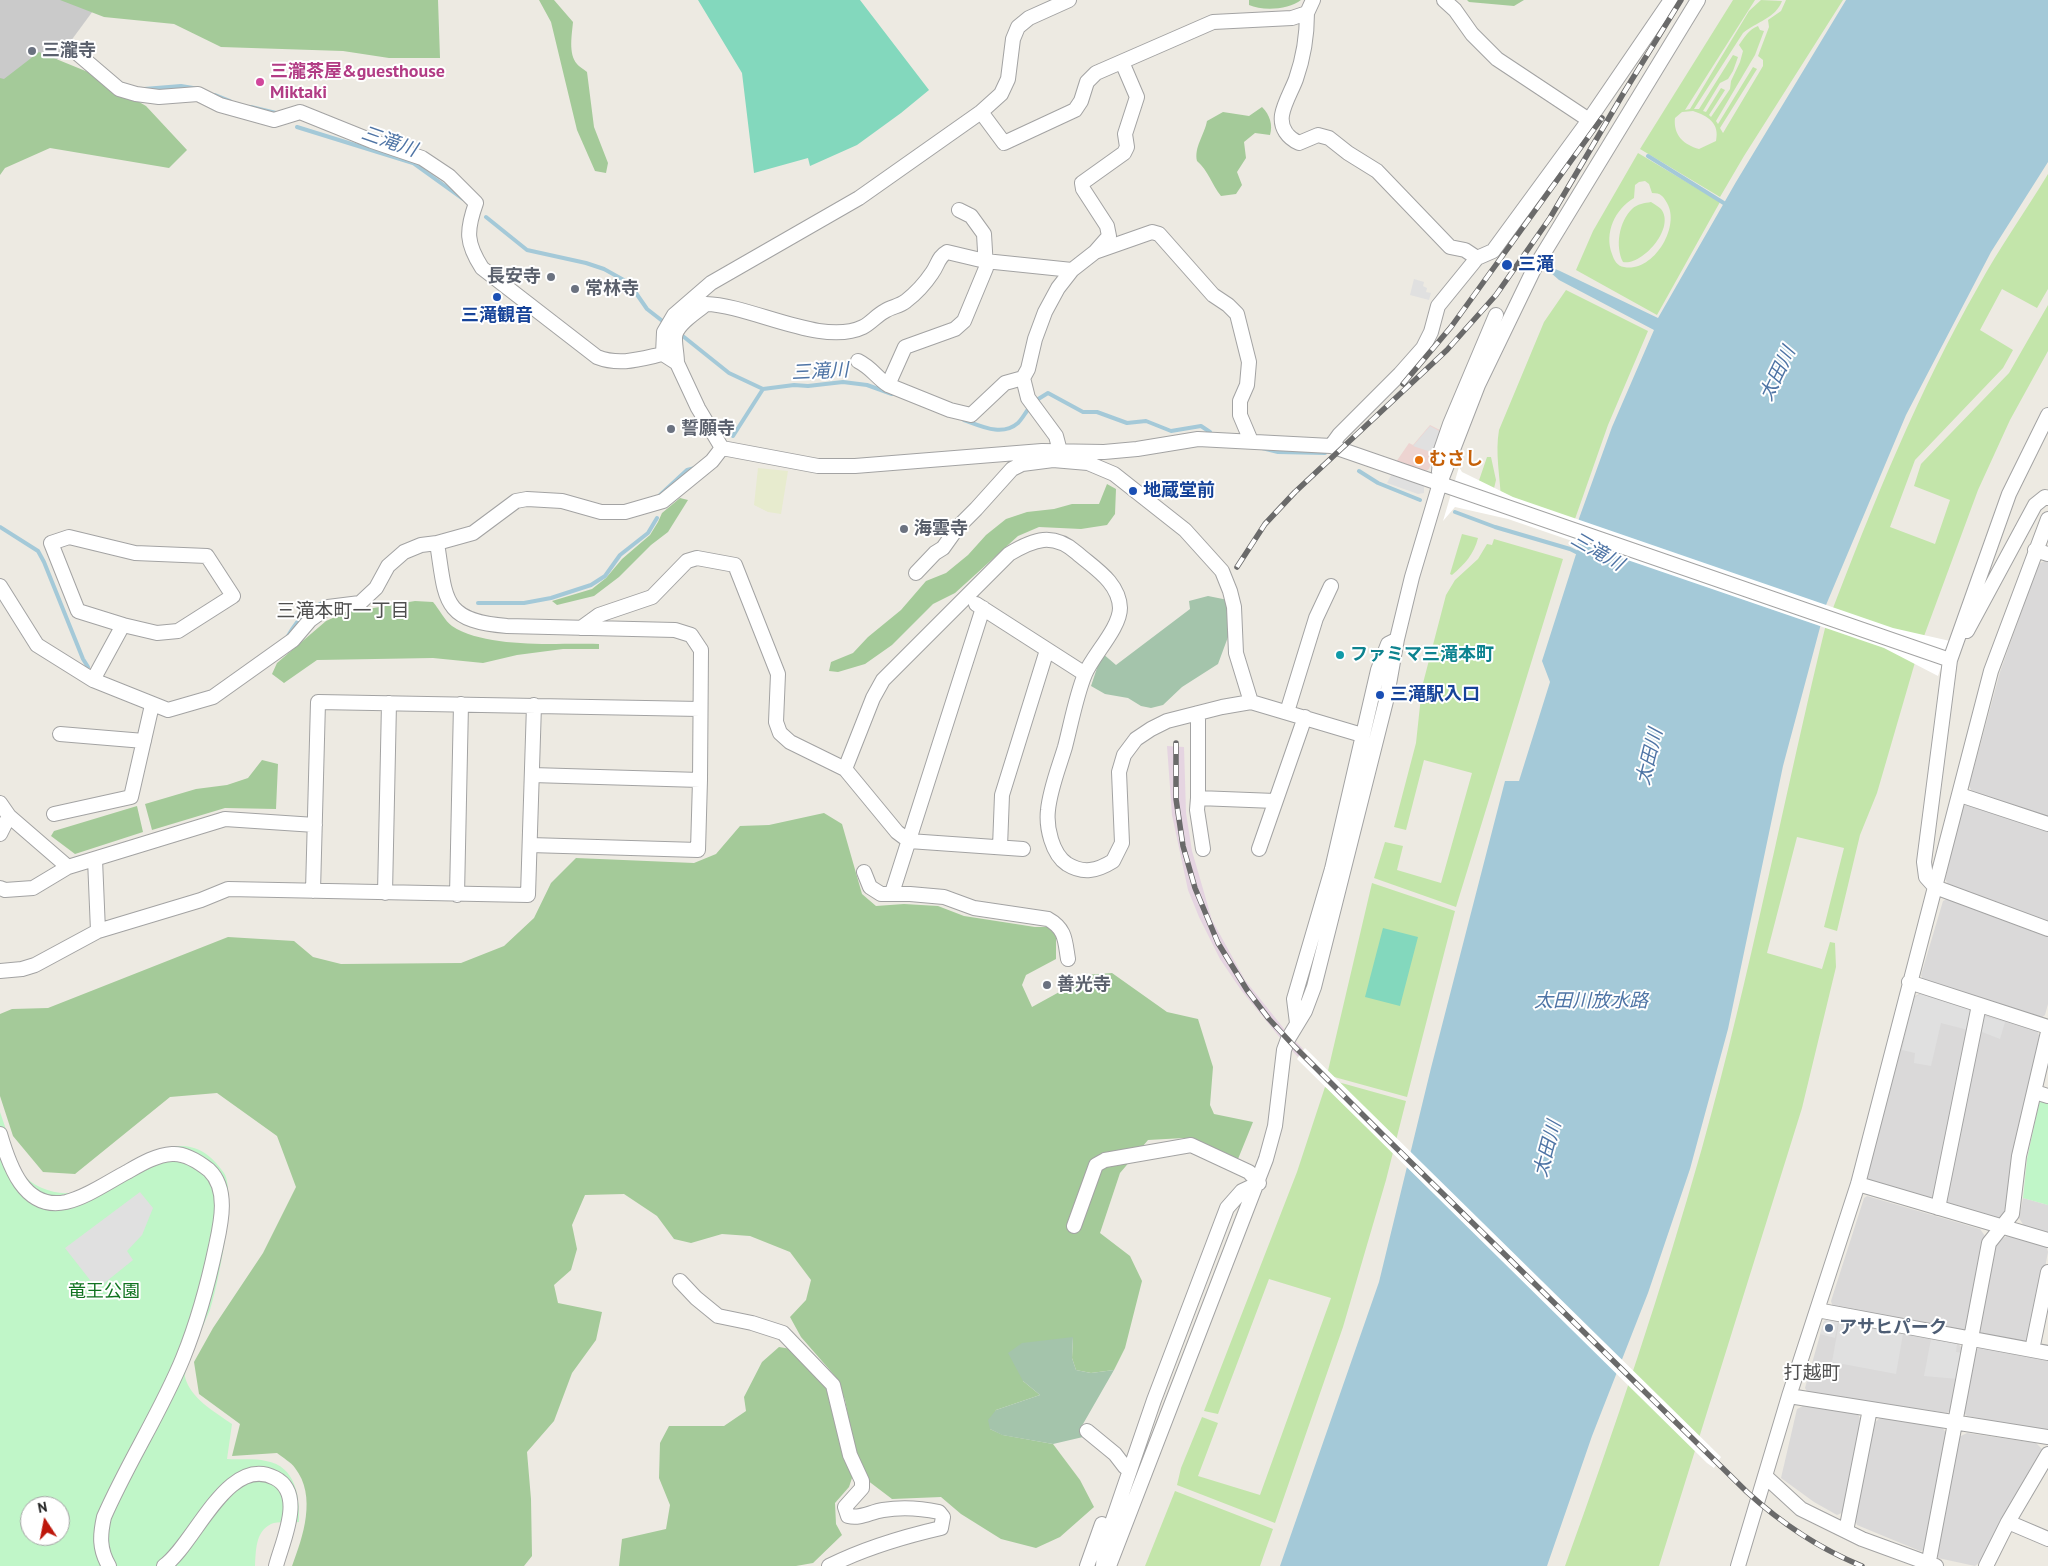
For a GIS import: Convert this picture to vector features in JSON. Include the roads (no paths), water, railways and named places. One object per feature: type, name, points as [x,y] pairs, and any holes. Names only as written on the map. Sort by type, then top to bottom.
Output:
[{"type":"street","points":[[663,354],[664,332],[674,315],[711,283],[859,198],[981,112],[1001,94],[1008,79],[1013,39],[1018,27],[1029,18],[1069,0]]},
{"type":"street","points":[[1313,0],[1307,14],[1307,26],[1297,76],[1282,116],[1284,128],[1289,138],[1298,142],[1318,135],[1329,138],[1377,172],[1450,247],[1465,250],[1478,258]]},
{"type":"street","points":[[1444,0],[1455,10],[1472,34],[1497,58],[1589,120]]},
{"type":"street","points":[[1332,446],[1339,435],[1400,374],[1423,348],[1431,332],[1438,306],[1478,258],[1494,252],[1589,120],[1671,0]]},
{"type":"street","points":[[1109,1566],[1259,1183],[1275,1126],[1284,1050],[1288,1038],[1298,1023],[1294,999],[1332,869],[1386,701],[1397,639],[1412,577],[1440,483],[1478,385],[1517,299],[1698,0]]},
{"type":"street","points":[[981,112],[1004,142],[1075,110],[1081,101],[1087,82],[1096,72],[1213,22],[1292,18],[1307,14]]},
{"type":"street","points":[[78,54],[119,89],[159,97],[198,94],[220,106],[274,120],[300,112],[372,141],[422,158],[448,176],[476,203],[470,221],[468,236],[473,254],[482,268],[597,356],[610,362],[628,362],[663,354],[677,363]]},
{"type":"street","points":[[1060,451],[1056,436],[1028,398],[1023,378],[1028,369],[1035,339],[1045,312],[1058,288],[1072,270],[1095,252],[1109,236],[1107,226],[1083,189],[1082,183],[1124,153],[1127,147],[1125,134],[1137,97],[1122,62]]},
{"type":"street","points":[[888,384],[905,347],[955,329],[964,321],[986,268],[984,234],[971,216],[959,210]]},
{"type":"street","points":[[1095,252],[1152,232],[1159,234],[1213,295],[1237,314],[1248,362],[1247,385],[1240,401],[1240,415],[1251,442]]},
{"type":"street","points":[[1072,270],[985,261],[947,252],[941,255],[932,273],[905,302],[883,311],[863,327],[844,332],[818,331],[746,310],[706,304],[679,328],[674,338],[677,348],[677,363],[698,408],[722,448],[818,466],[855,466],[1042,450],[1060,451],[1088,457],[1114,474],[1185,530],[1222,571],[1234,607],[1236,652],[1250,702]]},
{"type":"street","points":[[1440,483],[1439,465],[1441,450],[1480,350],[1496,315]]},
{"type":"street","points":[[858,362],[870,368],[880,379],[888,384],[950,410],[971,416],[1005,383],[1023,378]]},
{"type":"street","points":[[2048,415],[2009,494],[1945,658],[1924,862],[1926,877],[1935,887],[2048,929]]},
{"type":"street","points":[[916,573],[943,548],[958,527],[1012,469],[1022,464],[1088,457],[1198,439],[1332,446],[1945,658]]},
{"type":"street","points":[[0,586],[37,645],[93,680],[168,710],[213,697],[293,640],[310,620],[328,607],[360,604],[376,588],[388,566],[404,552],[421,545],[438,543],[473,532],[516,502],[527,499],[562,501],[601,512],[625,512],[663,501],[712,461],[722,448]]},
{"type":"street","points":[[1945,658],[1991,590],[2036,505],[2045,497],[2048,498]]},
{"type":"street","points":[[1738,1566],[1789,1396],[1858,1184],[1909,982],[1960,795],[1990,671],[2042,552],[2048,520]]},
{"type":"street","points":[[69,537],[135,553],[207,556],[233,596],[178,631],[156,633],[123,625],[78,611],[51,543],[69,537]]},
{"type":"street","points":[[845,769],[873,698],[883,680],[1009,554],[1026,543],[1056,539],[1068,546],[1113,585],[1119,599],[1120,610],[1117,621],[1085,674],[1048,810],[1053,846],[1063,862],[1077,870],[1092,871],[1106,866],[1118,855],[1122,842],[1119,772],[1124,755],[1136,739],[1167,721],[1250,702],[1305,717],[1362,736]]},
{"type":"street","points":[[438,543],[448,603],[457,612],[479,622],[493,625],[675,630],[691,635],[701,650],[698,850],[530,845]]},
{"type":"street","points":[[582,628],[599,615],[652,597],[687,561],[696,558],[735,565],[778,674],[776,722],[780,733],[790,742],[845,769],[897,832],[908,841],[1023,849]]},
{"type":"street","points":[[1287,712],[1316,618],[1331,586]]},
{"type":"street","points":[[966,597],[1085,674]]},
{"type":"street","points":[[892,893],[983,608]]},
{"type":"street","points":[[93,680],[123,625]]},
{"type":"street","points":[[1351,814],[1362,736],[1378,670],[1388,644],[1397,639]]},
{"type":"street","points":[[1000,847],[1002,795],[1047,650]]},
{"type":"street","points":[[314,890],[318,702],[700,709]]},
{"type":"street","points":[[385,893],[389,703]]},
{"type":"street","points":[[457,895],[461,704]]},
{"type":"street","points":[[54,814],[130,797],[152,705]]},
{"type":"street","points":[[0,971],[22,969],[35,965],[98,931],[200,900],[228,889],[528,895],[534,705]]},
{"type":"street","points":[[1198,713],[1198,810],[1203,848]]},
{"type":"street","points":[[1259,849],[1305,717]]},
{"type":"street","points":[[60,734],[144,741]]},
{"type":"street","points":[[532,775],[700,780]]},
{"type":"street","points":[[1960,795],[2048,824]]},
{"type":"street","points":[[1198,798],[1276,801]]},
{"type":"street","points":[[0,803],[9,816],[68,867]]},
{"type":"street","points":[[0,834],[9,816]]},
{"type":"street","points":[[0,888],[5,890],[33,888],[68,867],[225,819],[315,825]]},
{"type":"street","points":[[95,859],[98,931]]},
{"type":"street","points":[[864,872],[870,886],[881,894],[892,893],[944,898],[974,908],[1048,919],[1058,925],[1063,932],[1068,959]]},
{"type":"street","points":[[1909,982],[2048,1027]]},
{"type":"street","points":[[1938,1208],[1979,1005]]},
{"type":"street","points":[[1765,1476],[1801,1509],[1862,1539],[1931,1565],[1970,1339],[1989,1243],[2012,1214],[2019,1156],[2041,1094],[2048,1032]]},
{"type":"street","points":[[0,1134],[7,1160],[17,1179],[29,1194],[46,1201],[65,1202],[149,1160],[171,1154],[183,1155],[198,1162],[211,1172],[218,1185],[222,1199],[221,1222],[198,1320],[182,1360],[104,1516],[100,1535],[102,1553],[109,1566]]},
{"type":"street","points":[[1074,1226],[1096,1164],[1104,1160],[1191,1146],[1249,1172],[1259,1183]]},
{"type":"street","points":[[1103,1566],[1105,1543],[1154,1400],[1227,1208],[1242,1191],[1259,1183]]},
{"type":"street","points":[[1858,1184],[2048,1240]]},
{"type":"street","points":[[2032,1350],[2048,1272]]},
{"type":"street","points":[[680,1281],[696,1298],[718,1316],[752,1322],[784,1332],[833,1385],[850,1455],[862,1481],[862,1488],[846,1507],[848,1516],[858,1518],[882,1510],[918,1508],[939,1512],[943,1517],[941,1528],[903,1537],[851,1554],[829,1566]]},
{"type":"street","points":[[1818,1310],[2048,1353]]},
{"type":"street","points":[[1789,1396],[2048,1438]]},
{"type":"street","points":[[1087,1566],[1125,1467],[1154,1400]]},
{"type":"street","points":[[1846,1531],[1870,1409]]},
{"type":"street","points":[[1087,1431],[1115,1454],[1125,1467]]},
{"type":"street","points":[[1986,1566],[2008,1522],[2048,1454]]},
{"type":"street","points":[[164,1566],[188,1540],[224,1492],[240,1478],[251,1474],[266,1474],[278,1479],[287,1490],[291,1504],[288,1531],[276,1566]]},
{"type":"street","points":[[2008,1522],[2048,1539]]},
{"type":"water","name":"太田川放水路","points":[[1846,0],[2048,0],[2048,162],[1991,252],[1906,415],[1826,605],[1783,766],[1728,1029],[1690,1169],[1648,1293],[1592,1436],[1547,1566],[1280,1566],[1379,1282],[1431,1068],[1505,781],[1519,781],[1550,682],[1542,661],[1578,548],[1577,524],[1612,427],[1654,330],[1546,272],[1550,267],[1560,271],[1658,318],[1736,182]]},
{"type":"waterway","name":"三滝川","points":[[144,89],[181,86],[199,89]]},
{"type":"waterway","name":"三滝川","points":[[215,95],[230,101]]},
{"type":"waterway","name":"三滝川","points":[[251,107],[276,113]]},
{"type":"waterway","name":"三滝川","points":[[297,127],[413,163],[463,199]]},
{"type":"waterway","points":[[1648,156],[1727,205]]},
{"type":"waterway","name":"三滝川","points":[[486,217],[527,250],[586,263],[604,269],[629,283],[647,309],[665,323]]},
{"type":"waterway","name":"三滝川","points":[[679,333],[729,373],[763,389],[843,382],[867,385],[892,394]]},
{"type":"waterway","points":[[733,436],[763,389]]},
{"type":"waterway","name":"三滝川","points":[[1035,401],[1048,393],[1083,412],[1097,412],[1127,423],[1146,421],[1171,431],[1201,426],[1210,432]]},
{"type":"waterway","name":"三滝川","points":[[964,420],[991,429],[1005,429],[1018,423],[1031,406]]},
{"type":"waterway","name":"三滝川","points":[[1262,448],[1278,452],[1325,453]]},
{"type":"waterway","points":[[660,495],[687,470],[695,468]]},
{"type":"waterway","name":"三滝川","points":[[1359,471],[1378,483],[1420,500]]},
{"type":"waterway","name":"三滝川","points":[[1455,512],[1495,527],[1570,549],[1580,554]]},
{"type":"waterway","points":[[478,603],[524,603],[551,598],[591,585],[605,576],[620,555],[648,533],[657,518]]},
{"type":"waterway","points":[[0,527],[38,551],[88,667]]},
{"type":"waterway","points":[[288,636],[304,615],[314,607],[326,602]]},
{"type":"railway","points":[[1237,567],[1265,524],[1295,492],[1447,350],[1496,295],[1550,218],[1681,0]]},
{"type":"railway","points":[[1403,384],[1451,327],[1602,118]]},
{"type":"railway","points":[[1176,743],[1176,799],[1183,846],[1195,888],[1218,943],[1247,990],[1269,1019],[1382,1134],[1747,1492],[1773,1514],[1802,1534],[1831,1552],[1862,1566]]},
{"type":"place","name":"三瀧寺","points":[[32,51]]},
{"type":"place","name":"三瀧茶屋&guesthouse Miktaki","points":[[260,82]]},
{"type":"place","name":"三滝","points":[[1507,265]]},
{"type":"place","name":"長安寺","points":[[551,277]]},
{"type":"place","name":"常林寺","points":[[575,289]]},
{"type":"place","name":"三滝観音","points":[[497,297]]},
{"type":"place","name":"誓願寺","points":[[671,429]]},
{"type":"place","name":"むさし","points":[[1419,460]]},
{"type":"place","name":"地蔵堂前","points":[[1133,491]]},
{"type":"place","name":"海雲寺","points":[[904,529]]},
{"type":"place","name":"ファミマ三滝本町","points":[[1340,655]]},
{"type":"place","name":"三滝駅入口","points":[[1380,695]]},
{"type":"place","name":"善光寺","points":[[1047,985]]},
{"type":"place","name":"アサヒパーク","points":[[1829,1328]]},
{"type":"district","name":"三滝本町一丁目","points":[[343,612]]},
{"type":"district","name":"打越町","points":[[1812,1374]]},
{"type":"water label","name":"太田川","points":[[1778,374]]},
{"type":"water label","name":"太田川","points":[[1650,757]]},
{"type":"water label","name":"太田川","points":[[1548,1149]]},
{"type":"park label","name":"竜王公園","points":[[104,1292]]}]
